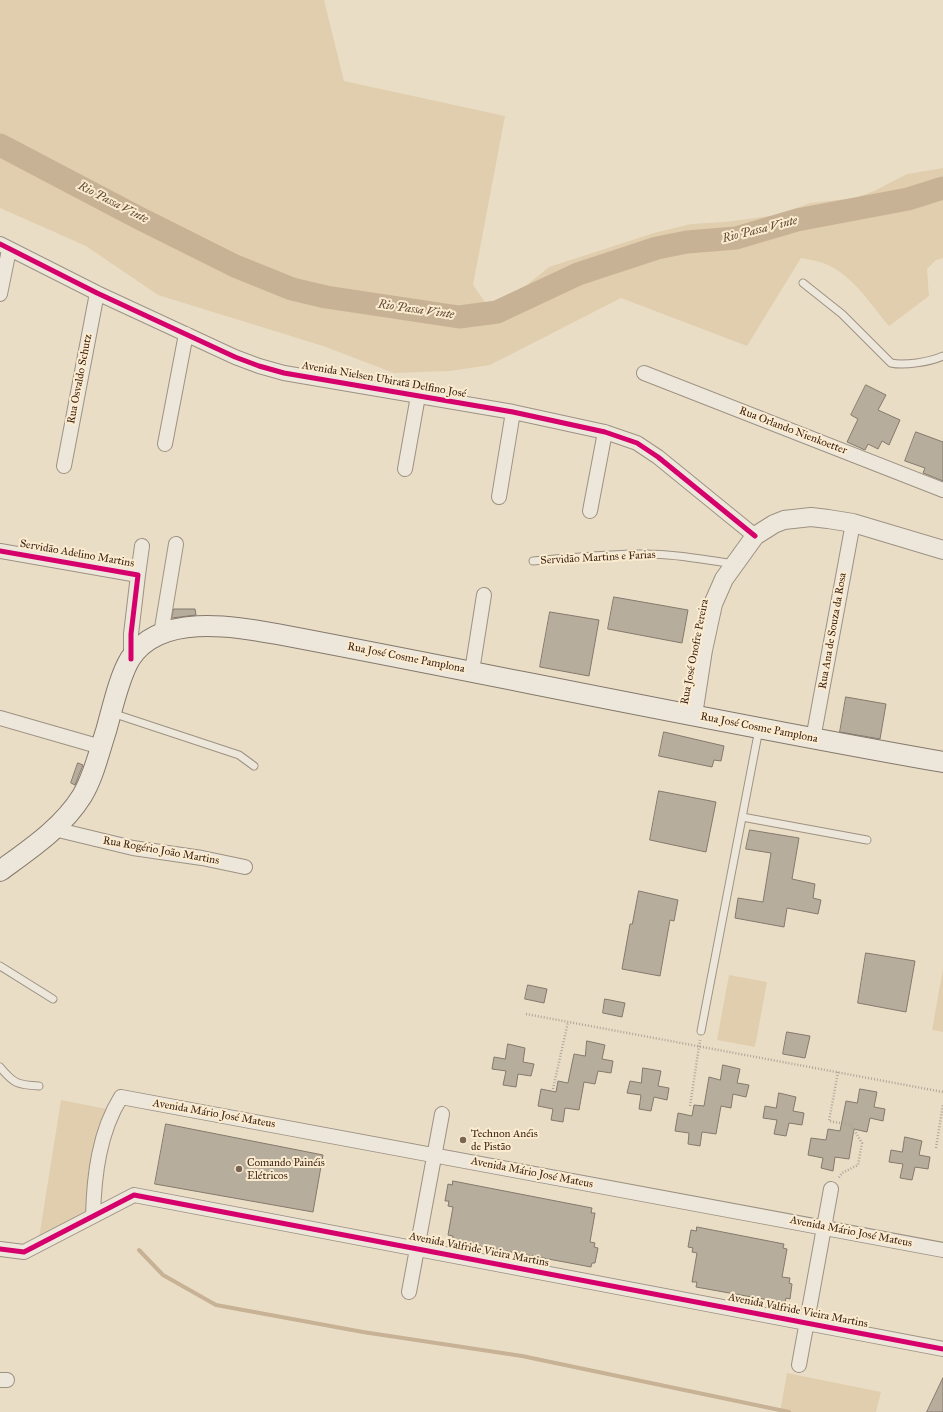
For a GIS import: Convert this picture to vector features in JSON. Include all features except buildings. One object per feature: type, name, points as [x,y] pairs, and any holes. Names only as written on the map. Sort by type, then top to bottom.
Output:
[{"type":"main road","name":"Rua José Cosme Pamplona","points":[[0,871],[54,829],[69,814],[82,795],[97,761],[123,675],[131,659],[146,643],[161,634],[190,626],[253,630],[472,671],[814,739],[943,761]]},
{"type":"street","name":"Avenida Nielsen Ubiratã Delfino José","points":[[4,247],[97,293],[235,357],[259,366],[284,373],[513,412],[605,432],[637,443],[658,457],[756,536]]},
{"type":"street","points":[[0,294],[4,247]]},
{"type":"street","name":"Rua Osvaldo Schutz","points":[[64,466],[97,293]]},
{"type":"street","points":[[165,444],[186,334]]},
{"type":"street","name":"Rua Orlando Nienkoetter","points":[[644,373],[943,490]]},
{"type":"street","points":[[405,469],[418,396]]},
{"type":"street","points":[[499,497],[513,412]]},
{"type":"street","points":[[590,510],[605,432]]},
{"type":"street","name":"Rua José Onofre Pereira","points":[[693,715],[713,604],[724,579],[734,564],[756,536],[774,524],[784,520],[811,518],[828,519],[853,523],[943,550]]},
{"type":"street","name":"Rua Ana de Souza da Rosa","points":[[814,739],[853,523]]},
{"type":"street","points":[[161,634],[176,544]]},
{"type":"street","points":[[138,575],[142,546]]},
{"type":"street","name":"Servidão Adelino Martins","points":[[0,551],[138,575],[131,634],[131,659]]},
{"type":"street","points":[[472,671],[484,595]]},
{"type":"street","points":[[0,718],[101,747]]},
{"type":"street","name":"Rua Rogério João Martins","points":[[54,829],[133,848],[202,858],[245,867]]},
{"type":"street","name":"Avenida Mário José Mateus","points":[[93,1216],[95,1182],[99,1156],[109,1120],[121,1097],[943,1250]]},
{"type":"street","points":[[409,1292],[442,1114]]},
{"type":"street","points":[[799,1365],[831,1189]]},
{"type":"street","name":"Avenida Valfride Vieira Martins","points":[[0,1249],[24,1252],[134,1195],[943,1349]]},
{"type":"lane","points":[[803,283],[842,314],[891,362],[905,364],[943,356]]},
{"type":"lane","name":"Servidão Martins e Farias","points":[[533,561],[650,554],[684,556],[734,564]]},
{"type":"lane","points":[[112,713],[238,755],[254,766]]},
{"type":"lane","points":[[701,1031],[759,728]]},
{"type":"lane","points":[[742,817],[867,840]]},
{"type":"lane","points":[[0,966],[53,999]]},
{"type":"lane","points":[[0,1067],[10,1079],[21,1085],[39,1086]]},
{"type":"path","points":[[526,1014],[943,1092]]},
{"type":"path","points":[[553,1089],[568,1022]]},
{"type":"path","points":[[690,1106],[701,1031]]},
{"type":"path","points":[[831,1189],[842,1173],[858,1165],[862,1142],[851,1125],[829,1121],[838,1072]]},
{"type":"path","points":[[936,1148],[943,1104]]},
{"type":"shaded area","points":[[0,0],[324,0],[344,81],[505,116],[473,285],[485,302],[502,303],[549,267],[654,233],[691,224],[725,222],[777,215],[810,203],[855,198],[874,191],[907,174],[943,168],[943,258],[936,260],[927,269],[929,296],[889,326],[862,292],[837,270],[825,264],[801,258],[747,346],[621,298],[490,365],[450,371],[394,373],[323,346],[158,295],[86,246],[0,208]]},
{"type":"shaded area","points":[[943,969],[943,1032],[932,1030]]},
{"type":"shaded area","points":[[729,975],[767,982],[755,1047],[717,1040]]},
{"type":"shaded area","points":[[61,1100],[107,1109],[88,1214],[39,1238]]},
{"type":"shaded area","points":[[787,1373],[881,1392],[876,1412],[780,1412]]},
{"type":"waterway","name":"Rio Passa Vinte","points":[[0,145],[139,218],[235,266],[292,289],[326,297],[459,317],[497,312],[578,274],[657,248],[687,242],[736,238],[797,220],[908,199],[943,188]]},
{"type":"waterway","points":[[139,1250],[163,1275],[216,1305],[363,1332],[522,1356],[789,1412]]},
{"type":"cycle path","points":[[0,244],[97,293],[235,357],[259,366],[284,373],[513,412],[605,432],[637,443],[658,457],[755,536]]},
{"type":"cycle path","points":[[0,551],[138,575],[131,634],[131,659]]},
{"type":"cycle path","points":[[0,1249],[24,1252],[134,1195],[943,1349]]},
{"type":"place","name":"Technon Anéis de Pistão","points":[[463,1140]]},
{"type":"place","name":"Comando Painéis Elétricos","points":[[239,1169]]}]
